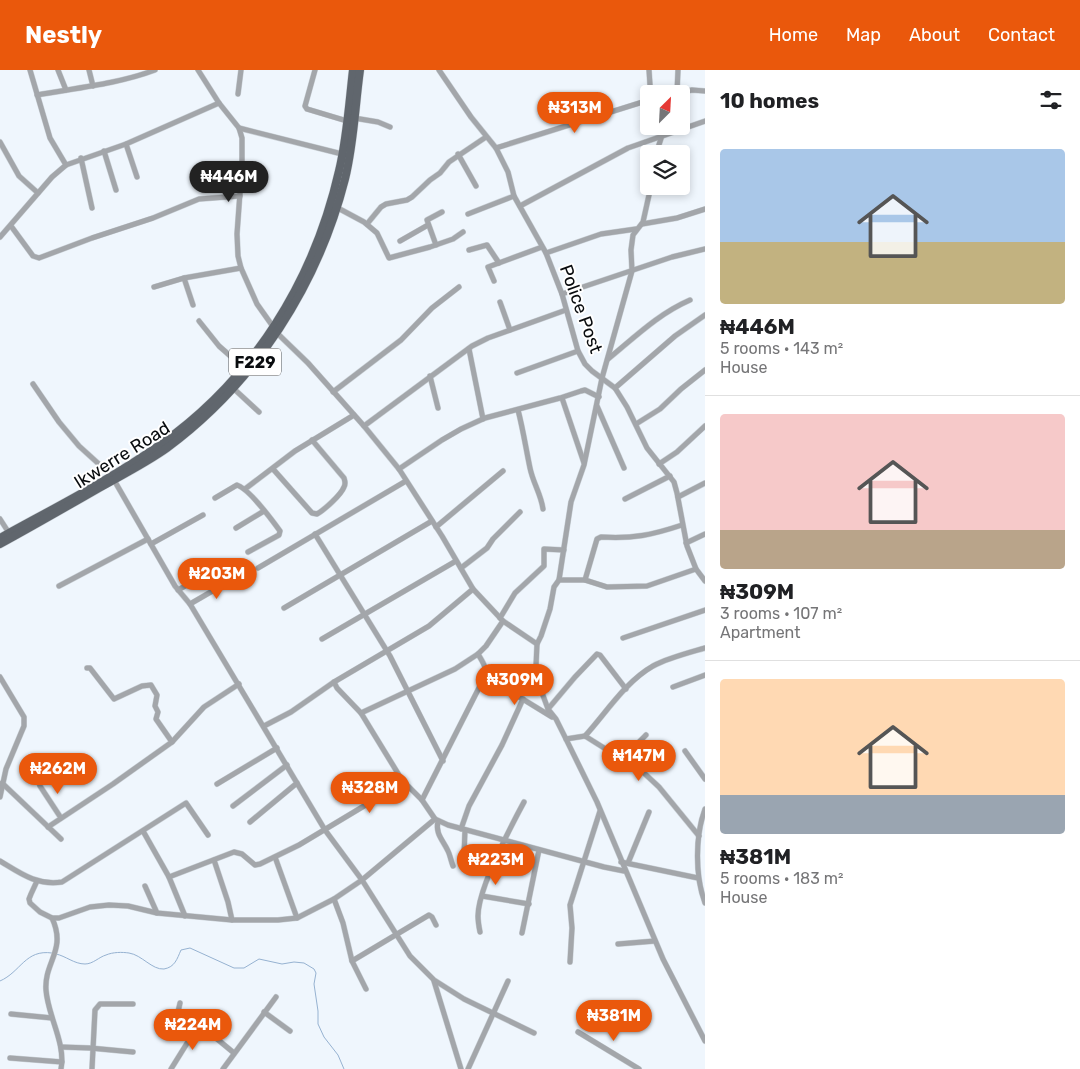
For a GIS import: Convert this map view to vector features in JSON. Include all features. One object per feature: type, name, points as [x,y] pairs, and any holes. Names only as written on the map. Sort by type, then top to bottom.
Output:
[{"type":"main road","name":"F229","points":[[0,538],[113,477],[162,444],[228,386],[275,330],[314,253],[328,212],[350,120],[353,70]]},
{"type":"main road","name":"Ikwerre Road","points":[[0,544],[113,477],[167,448],[234,388],[307,281],[330,229],[350,156],[350,120],[360,70]]},
{"type":"street","points":[[30,70],[50,138],[66,165]]},
{"type":"street","points":[[58,70],[66,90]]},
{"type":"street","points":[[89,70],[93,86]]},
{"type":"street","points":[[37,95],[93,86],[155,70]]},
{"type":"street","points":[[198,70],[219,103],[239,128],[242,138],[237,234],[241,268],[257,304],[275,330],[364,426],[399,470],[432,520],[473,589],[502,620],[537,644]]},
{"type":"street","points":[[238,94],[241,70]]},
{"type":"street","points":[[315,70],[305,106],[307,110],[350,120],[378,122],[390,127]]},
{"type":"street","name":"Police Post","points":[[439,70],[486,137],[496,148],[508,172],[514,196],[546,253],[562,294],[578,351],[585,364],[615,388],[636,424],[647,448],[674,482],[686,543],[696,569],[705,581]]},
{"type":"street","points":[[649,70],[650,85]]},
{"type":"street","points":[[676,85],[678,70]]},
{"type":"street","points":[[690,90],[705,91]]},
{"type":"street","points":[[0,237],[52,177],[66,165],[81,158],[126,144],[219,103]]},
{"type":"street","points":[[496,148],[640,103]]},
{"type":"street","points":[[520,206],[628,148],[705,121]]},
{"type":"street","points":[[239,128],[342,154]]},
{"type":"street","points":[[658,145],[661,135]]},
{"type":"street","points":[[367,224],[381,207],[386,204],[412,198],[458,154],[486,137]]},
{"type":"street","points":[[0,142],[2,150],[18,176],[38,193]]},
{"type":"street","points":[[126,144],[137,177]]},
{"type":"street","points":[[104,151],[116,190]]},
{"type":"street","points":[[458,154],[476,186]]},
{"type":"street","points":[[81,158],[92,208]]},
{"type":"street","points":[[642,224],[649,195]]},
{"type":"street","points":[[11,226],[33,256],[39,258],[153,218],[199,199],[240,196]]},
{"type":"street","points":[[468,214],[514,196]]},
{"type":"street","points":[[336,208],[367,224],[377,233],[389,258],[436,245],[453,239],[463,232]]},
{"type":"street","points":[[705,209],[677,218],[642,224],[636,229],[633,236],[631,250],[632,271],[602,378],[584,465],[571,502],[559,580],[554,586],[550,609],[537,644],[536,666],[548,709],[556,719],[566,739],[600,811],[655,941],[705,1041]]},
{"type":"street","points":[[436,245],[426,220],[442,212]]},
{"type":"street","points":[[400,241],[428,225]]},
{"type":"street","points":[[546,253],[600,234],[636,229]]},
{"type":"street","points":[[469,250],[487,245],[499,263]]},
{"type":"street","points":[[494,281],[488,267],[542,247]]},
{"type":"street","points":[[562,294],[672,257],[705,249]]},
{"type":"street","points":[[154,286],[184,278],[241,268]]},
{"type":"street","points":[[184,278],[193,305]]},
{"type":"street","points":[[333,392],[401,340],[432,308],[459,287]]},
{"type":"street","points":[[608,360],[652,322],[678,305],[690,300]]},
{"type":"street","points":[[500,302],[510,330]]},
{"type":"street","points":[[364,426],[430,376],[488,338],[566,310]]},
{"type":"street","points":[[615,388],[675,336],[705,316]]},
{"type":"street","points":[[199,321],[219,346],[244,368]]},
{"type":"street","points":[[469,349],[483,419]]},
{"type":"street","points":[[517,373],[578,351]]},
{"type":"street","points":[[636,424],[660,409],[705,370]]},
{"type":"street","points":[[430,376],[438,408]]},
{"type":"street","points":[[33,384],[59,422],[79,446],[113,477],[149,542],[239,684],[325,830],[362,880],[410,956],[434,980],[464,999],[534,1033]]},
{"type":"street","points":[[234,388],[258,412]]},
{"type":"street","points":[[399,470],[448,436],[483,419],[585,390],[599,397]]},
{"type":"street","points":[[562,398],[584,465]]},
{"type":"street","points":[[597,406],[624,468]]},
{"type":"street","points":[[518,410],[530,468],[538,488],[543,509]]},
{"type":"street","points":[[245,490],[295,451],[354,415]]},
{"type":"street","points":[[659,464],[677,452],[705,426]]},
{"type":"street","points":[[273,469],[312,513],[321,512],[339,494],[345,483],[344,478],[312,440]]},
{"type":"street","points":[[436,527],[503,471]]},
{"type":"street","points":[[625,499],[670,476]]},
{"type":"street","points":[[258,568],[406,481]]},
{"type":"street","points":[[678,498],[705,483]]},
{"type":"street","points":[[215,498],[237,485],[245,490],[264,511],[280,533],[248,552]]},
{"type":"street","points":[[236,528],[264,511]]},
{"type":"street","points":[[461,568],[487,548],[493,539],[520,512]]},
{"type":"street","points":[[59,586],[203,515]]},
{"type":"street","points":[[0,519],[9,533]]},
{"type":"street","points":[[284,608],[432,520]]},
{"type":"street","points":[[585,580],[597,539],[601,537],[635,538],[655,534],[682,524]]},
{"type":"street","points":[[315,534],[387,651],[443,761]]},
{"type":"street","points":[[686,543],[705,534]]},
{"type":"street","points":[[361,713],[455,669],[478,654],[486,646],[502,620],[514,593],[544,566],[544,549],[564,550]]},
{"type":"street","points":[[322,639],[456,561]]},
{"type":"street","points":[[178,590],[226,563]]},
{"type":"street","points":[[559,580],[585,580],[607,587],[647,586],[696,569]]},
{"type":"street","points":[[190,604],[228,582],[240,582]]},
{"type":"street","points":[[264,726],[307,702],[334,682],[429,626],[473,589]]},
{"type":"street","points":[[623,638],[705,610]]},
{"type":"street","points":[[585,736],[626,689],[644,672],[655,665],[705,648]]},
{"type":"street","points":[[422,800],[484,676],[486,670],[478,654]]},
{"type":"street","points":[[548,709],[597,654],[600,655],[626,689]]},
{"type":"street","points":[[87,668],[90,668],[114,699],[142,686],[151,685],[156,695],[155,706],[158,712],[156,718],[172,742]]},
{"type":"street","points":[[673,687],[705,675]]},
{"type":"street","points":[[484,676],[556,719]]},
{"type":"street","points":[[0,677],[24,717],[24,726],[6,769],[0,798]]},
{"type":"street","points":[[334,682],[361,713],[404,782],[422,800],[437,820],[463,830],[624,871]]},
{"type":"street","points":[[48,827],[172,742],[204,707],[239,684]]},
{"type":"street","points":[[464,855],[463,830],[469,806],[498,753],[523,700]]},
{"type":"street","points":[[622,758],[646,735]]},
{"type":"street","points":[[566,739],[585,736],[644,772],[660,788],[699,836]]},
{"type":"street","points":[[217,784],[277,748]]},
{"type":"street","points":[[685,751],[705,779]]},
{"type":"street","points":[[233,806],[287,765]]},
{"type":"street","points":[[38,780],[61,818]]},
{"type":"street","points":[[169,877],[234,852],[242,854],[256,865],[275,858],[404,782]]},
{"type":"street","points":[[2,783],[61,840]]},
{"type":"street","points":[[250,822],[297,783]]},
{"type":"street","points":[[480,932],[478,915],[482,896],[505,840],[524,802]]},
{"type":"street","points":[[0,861],[37,881],[50,884],[62,882],[186,803],[208,835]]},
{"type":"street","points":[[705,809],[701,822],[698,853],[698,878],[703,890],[705,903]]},
{"type":"street","points":[[570,962],[572,928],[570,905],[600,811]]},
{"type":"street","points":[[628,863],[650,812]]},
{"type":"street","points":[[437,820],[439,837],[448,850],[453,866]]},
{"type":"street","points":[[37,881],[30,894],[30,903],[40,912],[52,918],[59,918],[90,907],[109,905],[128,906],[157,913],[232,920],[297,918],[334,899],[362,880],[437,820]]},
{"type":"street","points":[[143,831],[169,877],[185,916]]},
{"type":"street","points":[[522,933],[539,850]]},
{"type":"street","points":[[698,853],[705,853]]},
{"type":"street","points":[[275,858],[297,918]]},
{"type":"street","points":[[214,860],[232,920]]},
{"type":"street","points":[[621,862],[698,878]]},
{"type":"street","points":[[145,886],[157,913]]},
{"type":"street","points":[[482,896],[529,904]]},
{"type":"street","points":[[334,899],[343,923],[352,961],[366,989]]},
{"type":"street","points":[[352,961],[429,915],[436,925]]},
{"type":"street","points":[[52,918],[58,936],[46,987],[52,1018],[61,1047],[61,1069]]},
{"type":"street","points":[[618,944],[655,941]]},
{"type":"street","points":[[434,980],[461,1069]]},
{"type":"street","points":[[468,1069],[508,981]]},
{"type":"street","points":[[223,1069],[276,996]]},
{"type":"street","points":[[180,1003],[178,1012],[199,1024],[234,1053]]},
{"type":"street","points":[[92,1069],[95,1010],[100,1004],[133,1004]]},
{"type":"street","points":[[264,1012],[290,1031]]},
{"type":"street","points":[[11,1014],[52,1018]]},
{"type":"street","points":[[171,1069],[199,1024]]},
{"type":"street","points":[[578,1032],[639,1069]]},
{"type":"street","points":[[61,1047],[133,1052]]},
{"type":"street","points":[[10,1058],[62,1062]]},
{"type":"waterway","points":[[56,954],[77,963],[85,964],[112,953],[129,953],[160,969],[168,968],[177,959],[181,950],[190,948],[234,968],[244,968],[259,959],[282,964],[304,963],[314,969],[316,973],[314,984],[318,1024],[324,1037],[338,1055],[344,1069]]},
{"type":"waterway","points":[[0,981],[35,954],[52,953]]}]
